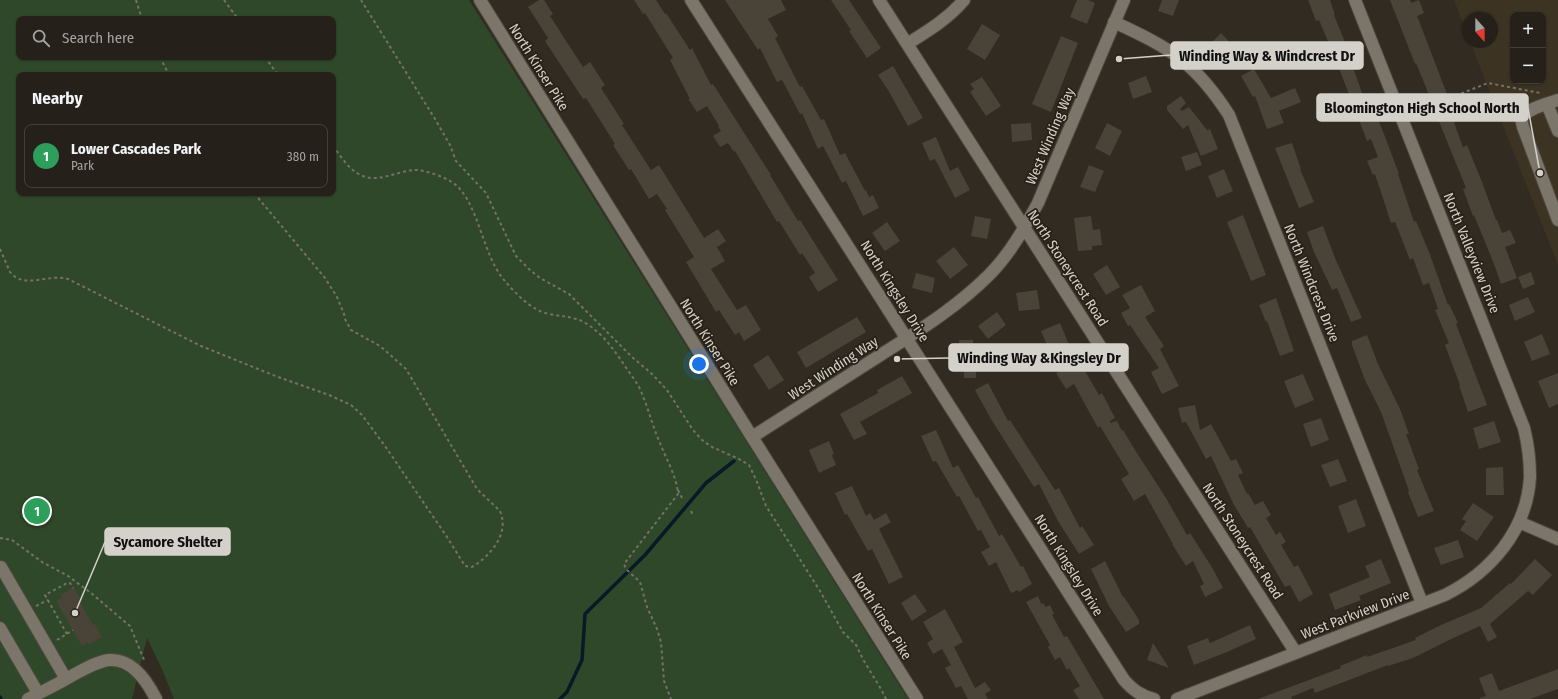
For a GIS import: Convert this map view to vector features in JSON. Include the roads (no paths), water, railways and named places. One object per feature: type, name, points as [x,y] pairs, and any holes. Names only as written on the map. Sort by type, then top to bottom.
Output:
[{"type":"street","name":"North Kinser Pike","points":[[480,0],[917,699]]},
{"type":"street","name":"North Kingsley Drive","points":[[692,0],[1124,680],[1140,695],[1154,699]]},
{"type":"street","name":"North Stoneycrest Road","points":[[879,0],[1296,653]]},
{"type":"street","points":[[907,44],[941,23],[951,15],[964,0]]},
{"type":"street","name":"West Winding Way","points":[[752,437],[941,317],[974,290],[990,274],[1006,255],[1025,227],[1038,203],[1124,0]]},
{"type":"street","name":"North Valleyview Drive","points":[[1355,0],[1524,428],[1530,461],[1530,477],[1526,502],[1519,522]]},
{"type":"street","name":"North Windcrest Drive","points":[[1114,22],[1160,44],[1188,63],[1207,84],[1229,115],[1422,604]]},
{"type":"street","points":[[1558,131],[1549,99],[1524,114],[1521,118],[1521,122],[1558,220]]},
{"type":"street","points":[[1519,522],[1558,539]]},
{"type":"street","name":"West Parkview Drive","points":[[1177,699],[1458,589],[1481,573],[1499,555],[1519,522]]},
{"type":"street","points":[[0,567],[66,679]]},
{"type":"street","points":[[0,628],[33,696],[91,666],[109,660],[122,662],[135,669],[150,686],[156,699]]},
{"type":"waterway","points":[[560,699],[567,692],[582,660],[585,614],[645,555],[706,483],[734,461]]},
{"type":"place","name":"Winding Way & Windcrest Dr","points":[[1119,59]]},
{"type":"place","name":"Bloomington High School North","points":[[1540,173]]},
{"type":"place","name":"Winding Way &Kingsley Dr","points":[[897,359]]},
{"type":"place","name":"Lower Cascades Park","points":[[37,511]]},
{"type":"place","name":"Sycamore Shelter","points":[[75,613]]}]
